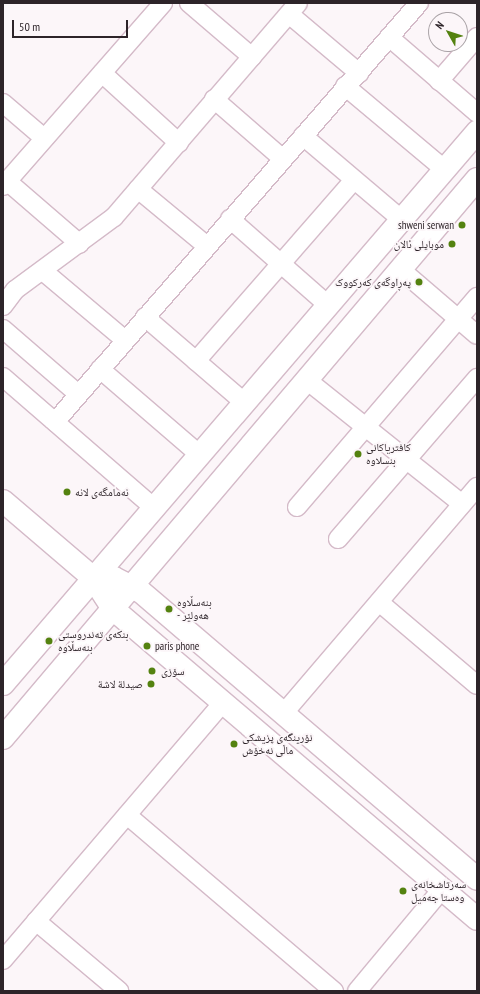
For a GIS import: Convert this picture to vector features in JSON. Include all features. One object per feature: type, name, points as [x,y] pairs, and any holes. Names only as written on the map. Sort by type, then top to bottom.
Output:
[{"type":"street","points":[[80,244],[5,184],[163,3]]},
{"type":"street","points":[[189,3],[252,57]]},
{"type":"street","points":[[55,422],[230,219],[359,73],[414,5]]},
{"type":"street","points":[[3,306],[9,285],[43,271],[114,217],[294,8],[359,73]]},
{"type":"street","points":[[389,37],[477,113]]},
{"type":"street","points":[[439,81],[477,37]]},
{"type":"street","points":[[102,73],[179,143]]},
{"type":"street","points":[[346,86],[444,169]]},
{"type":"street","points":[[214,100],[283,159]]},
{"type":"street","points":[[3,103],[44,138]]},
{"type":"street","points":[[3,684],[477,132]]},
{"type":"street","points":[[303,136],[402,220]]},
{"type":"street","points":[[3,738],[308,381],[400,269],[477,179]]},
{"type":"street","points":[[196,361],[354,180]]},
{"type":"street","points":[[138,189],[207,246]]},
{"type":"street","points":[[230,219],[328,305]]},
{"type":"street","points":[[400,269],[477,335]]},
{"type":"street","points":[[43,271],[125,340]]},
{"type":"street","points":[[297,507],[367,428],[477,297]]},
{"type":"street","points":[[145,317],[245,403]]},
{"type":"street","points":[[3,329],[78,394]]},
{"type":"street","points":[[100,369],[200,455]]},
{"type":"street","points":[[3,377],[154,508]]},
{"type":"street","points":[[338,539],[477,378]]},
{"type":"street","points":[[308,381],[407,458],[462,504]]},
{"type":"street","points":[[283,714],[477,487]]},
{"type":"street","points":[[3,501],[93,578],[113,609],[477,919]]},
{"type":"street","points":[[93,578],[114,578],[133,586],[477,879]]},
{"type":"street","points":[[379,602],[477,685]]},
{"type":"street","points":[[3,960],[223,702]]},
{"type":"street","points":[[127,815],[334,991]]},
{"type":"street","points":[[357,991],[442,889]]},
{"type":"street","points":[[36,921],[118,991]]},
{"type":"place","name":"shweni serwan","points":[[462,225]]},
{"type":"place","name":"موبایلی ئالان","points":[[452,244]]},
{"type":"place","name":"پەڕاوگەی کەرکووک","points":[[419,282]]},
{"type":"place","name":"كافترياكانى بنسلاوه","points":[[358,454]]},
{"type":"place","name":"نەمامگەی لانە","points":[[67,492]]},
{"type":"place","name":"بنەسڵاوە - هەولێر","points":[[169,609]]},
{"type":"place","name":"بنكەی تەندروستی بنەسڵاوە","points":[[49,641]]},
{"type":"place","name":"paris phone","points":[[147,646]]},
{"type":"place","name":"سۆزی","points":[[152,671]]},
{"type":"place","name":"صيدلة لاشة","points":[[151,684]]},
{"type":"place","name":"نۆرینگەی پزیشکی ماڵی نەخۆش","points":[[234,744]]},
{"type":"place","name":"سەرتاشخانەی وەستا جەمیل","points":[[403,891]]}]
